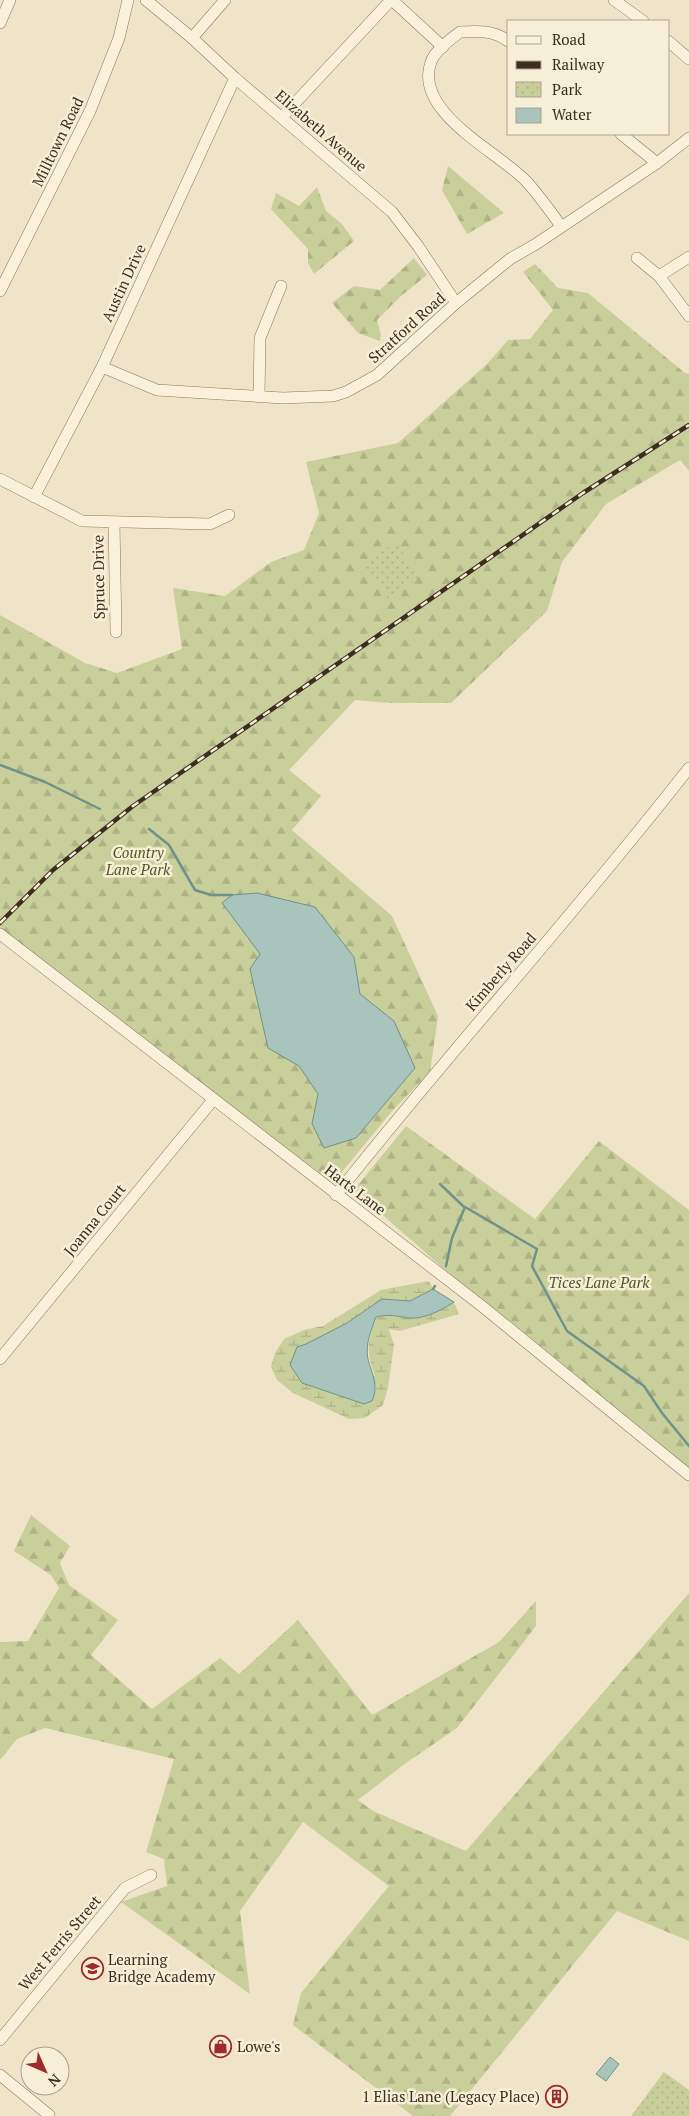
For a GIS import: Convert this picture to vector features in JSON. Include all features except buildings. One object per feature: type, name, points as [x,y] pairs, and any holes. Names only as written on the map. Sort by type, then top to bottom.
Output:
[{"type":"street","points":[[0,22],[10,0]]},
{"type":"street","name":"Milltown Road","points":[[0,291],[90,111],[119,38],[128,0]]},
{"type":"street","name":"Elizabeth Avenue","points":[[146,0],[392,212],[418,246],[456,303]]},
{"type":"street","points":[[192,38],[225,0]]},
{"type":"street","points":[[282,117],[391,0],[443,47]]},
{"type":"street","points":[[614,0],[642,20]]},
{"type":"street","points":[[507,40],[500,35],[478,31],[460,32],[431,61],[429,78],[431,95],[442,111],[525,180],[562,226]]},
{"type":"street","points":[[669,42],[689,59]]},
{"type":"street","name":"Austin Drive","points":[[34,497],[102,367],[235,78]]},
{"type":"street","points":[[622,135],[657,163]]},
{"type":"street","name":"Stratford Road","points":[[102,367],[157,390],[283,398],[333,396],[361,386],[378,375],[456,303],[510,259],[657,163],[689,138]]},
{"type":"street","points":[[659,276],[689,257]]},
{"type":"street","points":[[637,258],[659,276],[689,316]]},
{"type":"street","points":[[259,396],[260,338],[281,286]]},
{"type":"street","points":[[0,479],[82,521],[210,524],[229,515]]},
{"type":"street","name":"Spruce Drive","points":[[114,522],[116,632]]},
{"type":"street","name":"Kimberly Road","points":[[336,1195],[408,1104],[607,870],[689,768]]},
{"type":"street","name":"Harts Lane","points":[[0,934],[483,1307],[689,1475]]},
{"type":"street","name":"Joanna Court","points":[[0,1359],[213,1100]]},
{"type":"street","name":"West Ferris Street","points":[[0,2040],[125,1888],[151,1875]]},
{"type":"street","points":[[0,2075],[49,2115]]},
{"type":"green space","points":[[448,166],[504,213],[467,234],[442,190]]},
{"type":"green space","points":[[317,187],[326,211],[342,224],[354,241],[314,274],[308,263],[308,249],[271,209],[276,193],[299,206]]},
{"type":"green space","points":[[414,258],[427,275],[401,296],[377,320],[381,335],[380,341],[358,333],[332,303],[354,286],[380,290]]},
{"type":"green space","name":"Country Lane Park","points":[[535,264],[558,288],[588,293],[685,373],[689,374],[689,471],[680,460],[606,504],[562,562],[547,611],[451,703],[389,703],[355,700],[289,770],[321,796],[292,830],[392,916],[438,1016],[430,1072],[393,1110],[333,1183],[0,929],[0,615],[85,663],[117,673],[182,649],[173,588],[225,596],[271,562],[304,550],[319,513],[306,462],[398,443],[487,364],[508,340],[530,339],[553,310],[523,272]]},
{"type":"green space","points":[[395,542],[420,577],[389,600],[363,565]]},
{"type":"green space","name":"Tices Lane Park","points":[[406,1126],[535,1219],[599,1141],[689,1210],[689,1475],[612,1416],[354,1190]]},
{"type":"green space","points":[[429,1281],[433,1289],[410,1301],[382,1299],[347,1323],[306,1344],[375,1376],[370,1360],[369,1346],[371,1333],[377,1317],[389,1315],[414,1318],[426,1316],[454,1302],[459,1314],[400,1331],[389,1329],[394,1345],[388,1388],[383,1405],[365,1418],[349,1419],[293,1393],[277,1380],[271,1367],[275,1353],[284,1339],[304,1330],[323,1326],[381,1290]]},
{"type":"green space","points":[[31,1515],[70,1546],[60,1563],[69,1585],[118,1620],[91,1655],[152,1709],[220,1658],[239,1674],[298,1620],[372,1715],[499,1642],[536,1601],[536,1626],[457,1728],[406,1763],[358,1800],[373,1811],[466,1851],[689,1593],[689,1941],[617,1911],[450,2116],[413,2116],[293,2025],[301,1993],[389,1886],[303,1822],[240,1911],[250,1994],[121,1902],[167,1886],[164,1859],[146,1852],[174,1759],[45,1728],[17,1739],[0,1760],[0,1642],[28,1641],[59,1588],[51,1575],[14,1551]]},
{"type":"green space","points":[[664,2072],[689,2090],[689,2116],[631,2116]]},
{"type":"water","points":[[257,893],[315,907],[354,957],[360,994],[394,1021],[415,1068],[356,1138],[324,1148],[312,1124],[318,1094],[299,1066],[268,1048],[250,969],[260,954],[222,903],[232,895]]},
{"type":"water","points":[[433,1289],[454,1302],[426,1316],[414,1318],[389,1315],[376,1317],[367,1348],[375,1384],[372,1401],[364,1404],[302,1383],[290,1365],[297,1347],[347,1323],[382,1299],[410,1301]]},
{"type":"water","points":[[610,2057],[619,2064],[606,2081],[596,2074]]},
{"type":"waterway","points":[[0,765],[45,782],[100,809]]},
{"type":"waterway","points":[[149,829],[169,845],[195,890],[211,895],[232,895]]},
{"type":"waterway","points":[[440,1184],[464,1207]]},
{"type":"waterway","points":[[446,1266],[452,1238],[465,1207],[537,1249],[532,1266],[567,1331],[644,1386],[662,1413],[689,1446]]},
{"type":"railway","points":[[0,923],[53,870],[133,806],[583,493],[689,425]]},
{"type":"place","name":"Learning Bridge Academy","points":[[92,1969]]},
{"type":"place","name":"Lowe's","points":[[221,2047]]},
{"type":"place","name":"1 Elias Lane (Legacy Place)","points":[[556,2097]]}]
